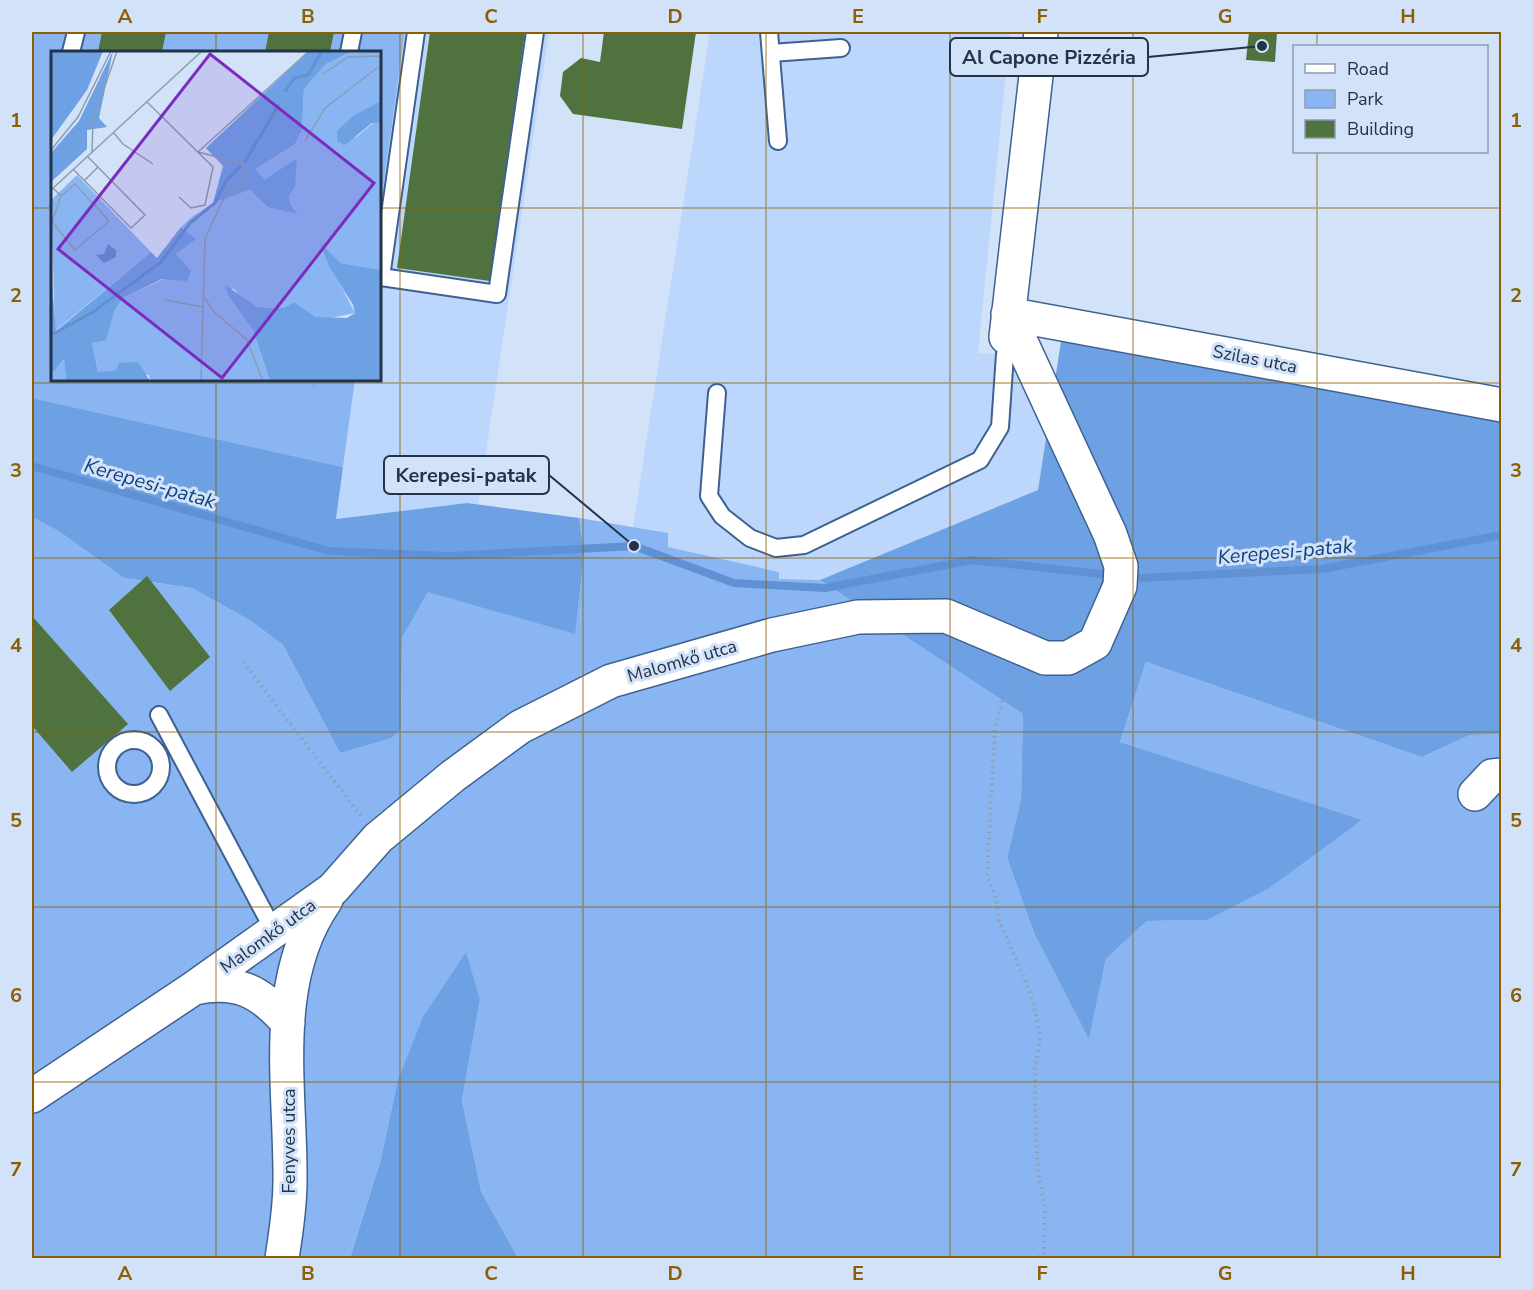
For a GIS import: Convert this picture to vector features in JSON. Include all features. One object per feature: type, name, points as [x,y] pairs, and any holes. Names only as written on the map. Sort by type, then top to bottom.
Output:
[{"type":"street","points":[[1005,354],[1041,32]]},
{"type":"street","name":"Szilas utca","points":[[1008,314],[1502,405]]},
{"type":"street","name":"Malomkő utca","points":[[32,1096],[194,988],[333,889],[378,838],[453,776],[520,727],[611,681],[772,635],[858,617],[946,616],[1045,658],[1068,658],[1095,643],[1120,586],[1121,566],[1110,534],[1008,314]]},
{"type":"street","points":[[1475,794],[1492,776],[1502,775]]},
{"type":"street","name":"Fenyves utca","points":[[282,1258],[290,1184],[288,1023],[291,990],[298,954],[311,921],[333,889]]},
{"type":"street","points":[[194,988],[217,983],[237,987],[270,1002],[288,1023]]},
{"type":"lane","points":[[71,51],[76,32]]},
{"type":"lane","points":[[349,51],[353,32]]},
{"type":"lane","points":[[416,32],[381,276],[497,294],[535,32]]},
{"type":"lane","points":[[769,32],[777,141]]},
{"type":"lane","points":[[771,53],[841,48]]},
{"type":"lane","points":[[717,393],[709,496],[722,516],[750,538],[776,548],[804,545],[980,460],[1000,427],[1005,354]]},
{"type":"lane","points":[[159,715],[274,931]]},
{"type":"lane","points":[[159,755],[177,747]]},
{"type":"path","points":[[311,381],[315,387]]},
{"type":"path","points":[[1044,1258],[1045,1209],[1038,1171],[1035,1103],[1035,1068],[1040,1041],[1029,989],[1000,923],[995,896],[987,877],[986,864],[995,727],[1002,702],[1045,658]]},
{"type":"path","points":[[243,662],[378,838]]},
{"type":"shaded area","points":[[405,32],[549,32],[478,505],[467,503],[336,519],[355,381],[381,381],[381,204]]},
{"type":"shaded area","points":[[710,32],[1010,32],[978,353],[1013,355],[1049,426],[1038,490],[820,580],[779,579],[778,572],[668,547],[633,527]]},
{"type":"shaded area","points":[[1062,335],[1501,405],[1501,734],[1470,735],[1422,757],[1146,662],[1120,742],[1362,820],[1269,888],[1207,920],[1147,921],[1106,959],[1089,1039],[1034,933],[1007,858],[1021,799],[1023,714],[820,580],[1038,490]]},
{"type":"shaded area","points":[[32,398],[343,467],[336,519],[467,503],[579,518],[584,554],[575,634],[428,592],[402,638],[401,730],[391,738],[340,753],[283,645],[251,621],[192,588],[124,578],[60,532],[32,517]]},
{"type":"shaded area","points":[[466,952],[480,1000],[462,1100],[481,1191],[518,1258],[350,1258],[381,1159],[397,1083],[423,1017]]},
{"type":"green space","points":[[32,32],[405,32],[381,204],[381,51],[51,51],[51,381],[355,381],[343,467],[32,398]]},
{"type":"green space","points":[[32,517],[60,532],[124,578],[192,588],[251,621],[283,645],[340,753],[401,730],[402,638],[428,592],[584,554],[579,518],[668,533],[668,547],[779,572],[779,579],[820,580],[1023,714],[1021,799],[1007,858],[1034,933],[1089,1038],[1106,959],[1147,921],[1207,920],[1361,821],[1120,742],[1146,662],[1422,757],[1470,735],[1501,734],[1501,1258],[1033,1258],[1033,1255],[1029,1258],[518,1258],[481,1191],[462,1100],[480,1000],[397,1083],[381,1159],[350,1258],[32,1258]]},
{"type":"building","points":[[102,32],[166,32],[162,51],[98,51]]},
{"type":"building","points":[[269,32],[334,32],[330,51],[265,51]]},
{"type":"building","points":[[430,32],[525,32],[490,281],[397,268]]},
{"type":"building","points":[[604,32],[696,32],[682,129],[573,114],[560,96],[563,72],[581,58],[600,62]]},
{"type":"building","points":[[1249,32],[1277,32],[1275,62],[1246,60]]},
{"type":"building","points":[[147,576],[210,657],[170,691],[109,610]]},
{"type":"building","points":[[32,616],[128,724],[72,772],[34,728],[32,730]]},
{"type":"waterway","name":"Kerepesi-patak","points":[[32,466],[329,551],[449,556],[634,546],[734,583],[825,588],[972,560],[1110,575]]},
{"type":"waterway","name":"Kerepesi-patak","points":[[1141,578],[1322,569],[1502,535]]},
{"type":"place","name":"Al Capone Pizzéria","points":[[1262,46]]},
{"type":"place","name":"Kerepesi-patak","points":[[634,546]]}]
